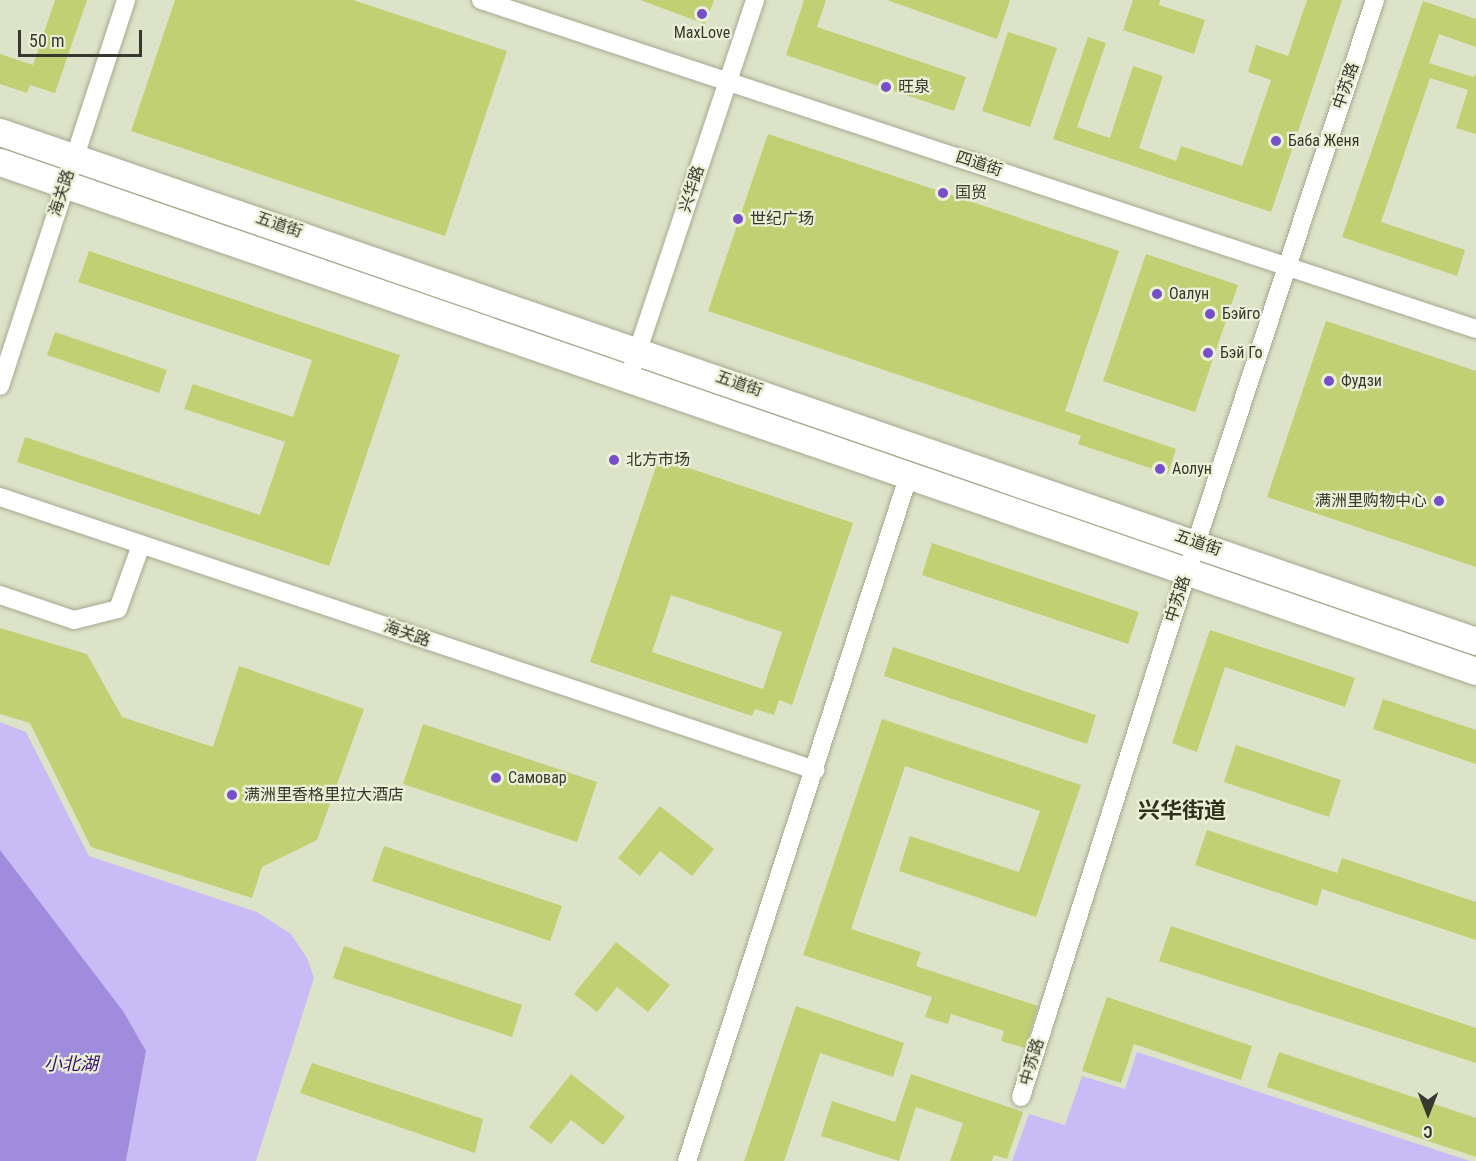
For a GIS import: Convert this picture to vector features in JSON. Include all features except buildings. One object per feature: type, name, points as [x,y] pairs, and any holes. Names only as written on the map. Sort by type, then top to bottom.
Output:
[{"type":"highway","name":"五道街","points":[[0,132],[639,349],[1476,641]]},
{"type":"highway","name":"五道街","points":[[0,162],[1187,569],[1476,671]]},
{"type":"street","name":"海关路","points":[[0,386],[126,0]]},
{"type":"street","name":"四道街","points":[[481,0],[1476,329]]},
{"type":"street","name":"兴华路","points":[[629,377],[755,0]]},
{"type":"street","name":"中苏路","points":[[1022,1097],[1187,569],[1375,0]]},
{"type":"street","points":[[687,1161],[904,490]]},
{"type":"street","name":"海关路","points":[[0,497],[815,770]]},
{"type":"street","points":[[0,595],[74,620],[118,609],[141,545]]},
{"type":"shaded area","points":[[0,722],[26,732],[89,856],[257,912],[291,934],[307,958],[314,978],[256,1161],[126,1161],[146,1051],[0,855]]},
{"type":"shaded area","points":[[1137,1052],[1470,1161],[1012,1161],[1029,1114],[1065,1125],[1082,1076],[1125,1089]]},
{"type":"water","name":"小北湖","points":[[0,850],[123,1011],[146,1051],[126,1161],[0,1161]]},
{"type":"place","name":"MaxLove","points":[[702,14]]},
{"type":"place","name":"旺泉","points":[[886,87]]},
{"type":"place","name":"Баба Женя","points":[[1276,141]]},
{"type":"place","name":"国贸","points":[[943,193]]},
{"type":"place","name":"世纪广场","points":[[738,219]]},
{"type":"place","name":"Оалун","points":[[1157,294]]},
{"type":"place","name":"Бэйго","points":[[1210,314]]},
{"type":"place","name":"Бэй Го","points":[[1208,353]]},
{"type":"place","name":"Фудзи","points":[[1329,381]]},
{"type":"place","name":"北方市场","points":[[614,460]]},
{"type":"place","name":"Аолун","points":[[1160,469]]},
{"type":"place","name":"满洲里购物中心","points":[[1439,501]]},
{"type":"place","name":"Самовар","points":[[496,778]]},
{"type":"place","name":"满洲里香格里拉大酒店","points":[[232,795]]},
{"type":"district","name":"兴华街道","points":[[1182,811]]}]
